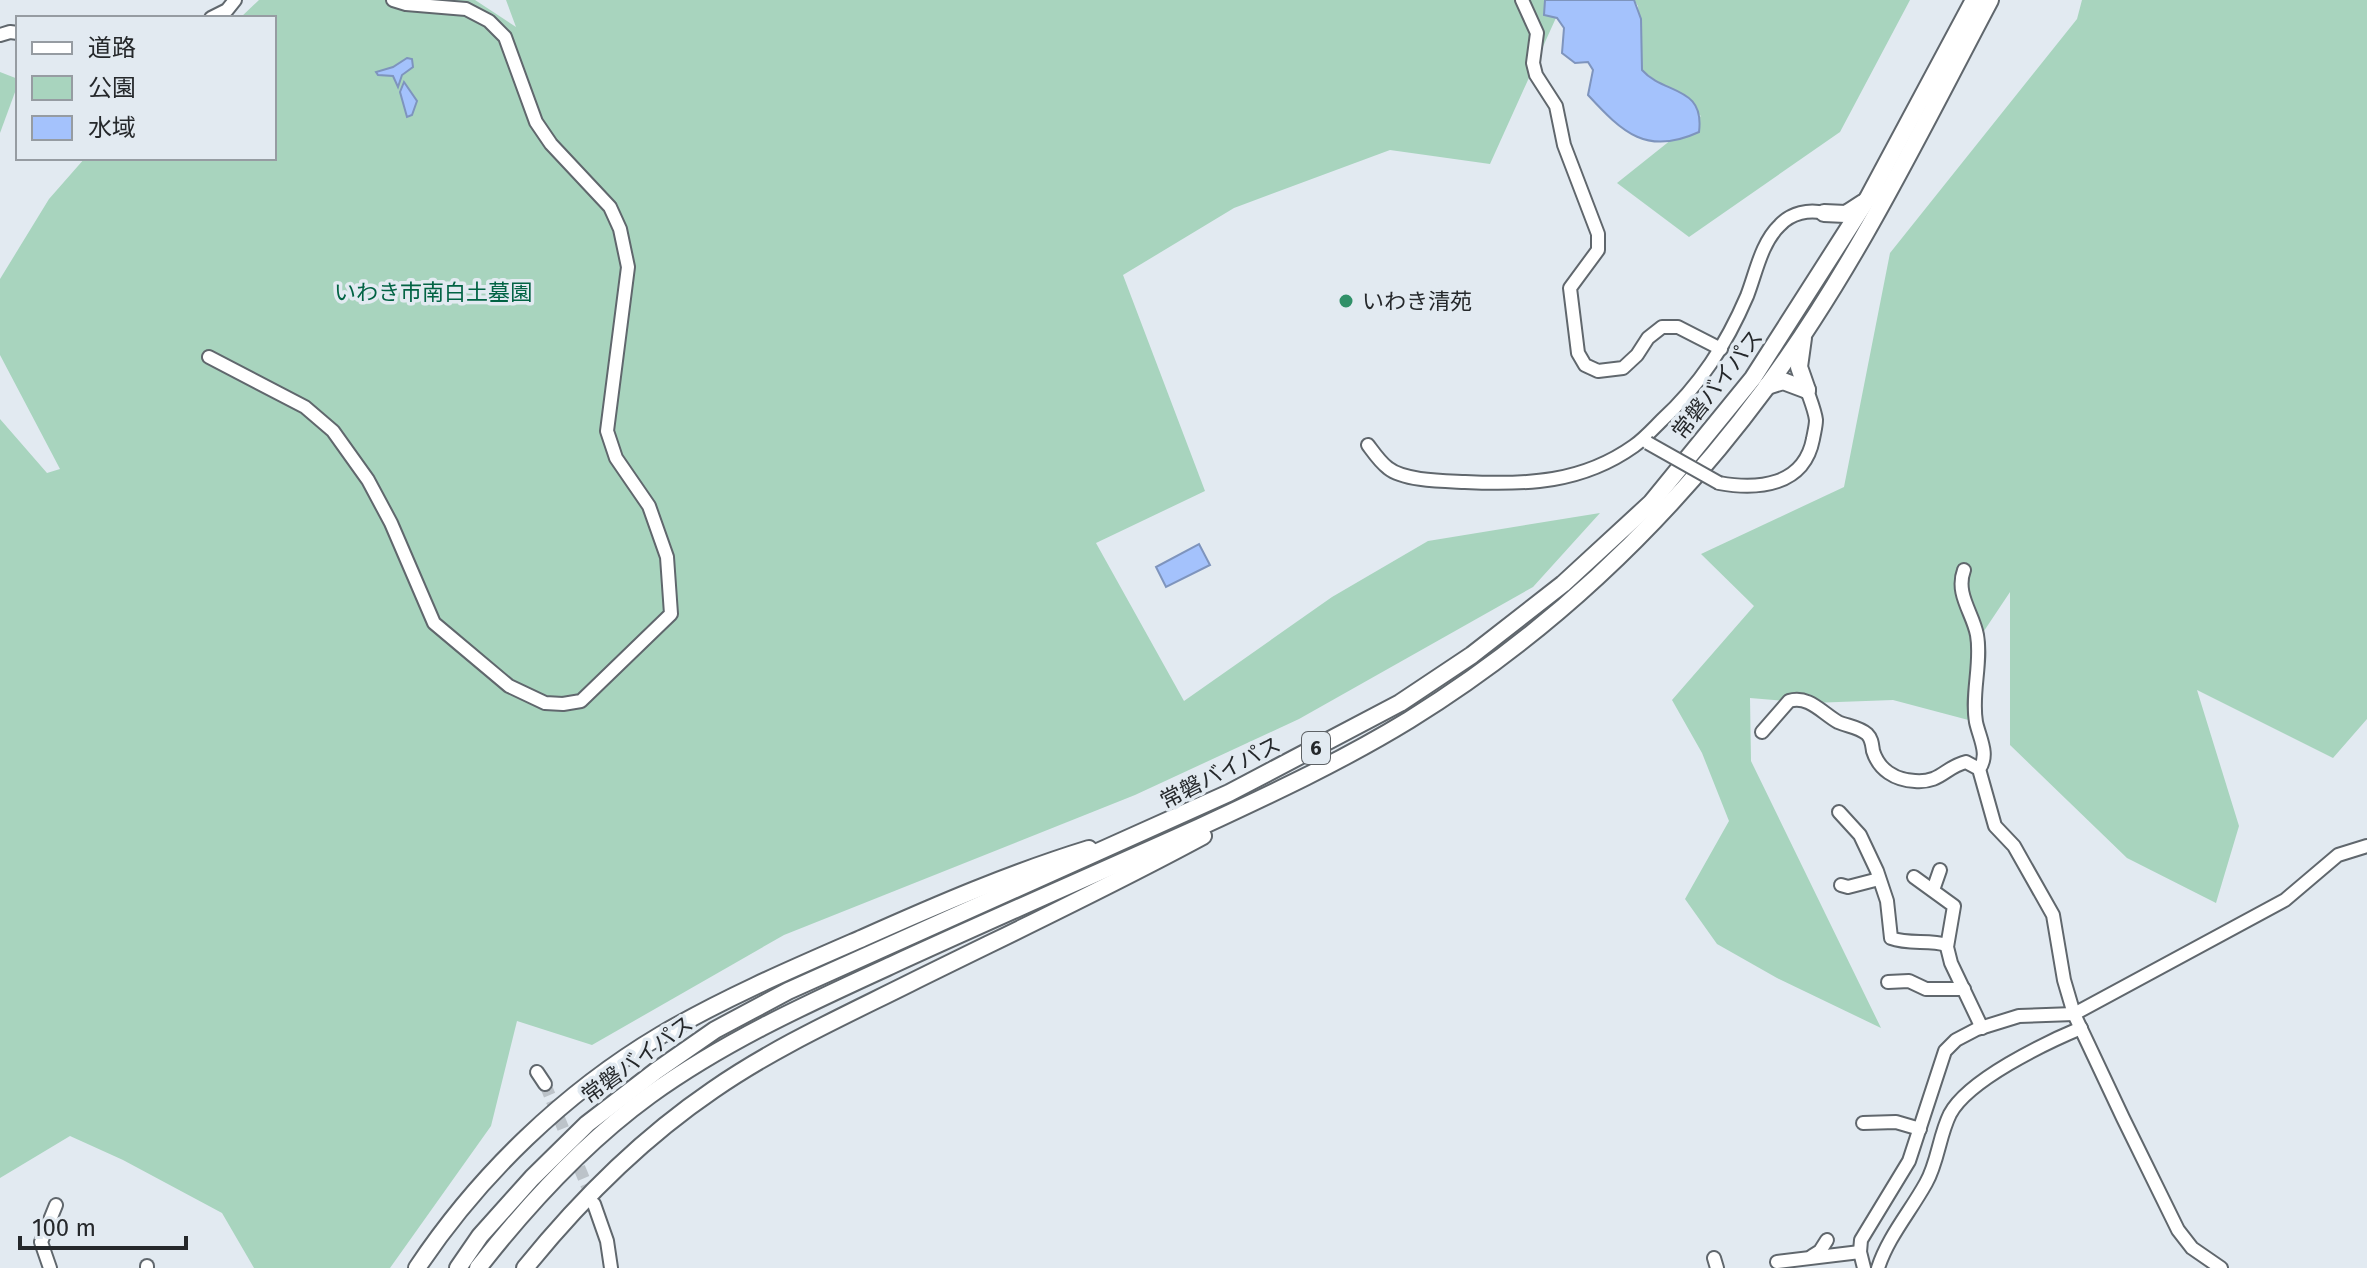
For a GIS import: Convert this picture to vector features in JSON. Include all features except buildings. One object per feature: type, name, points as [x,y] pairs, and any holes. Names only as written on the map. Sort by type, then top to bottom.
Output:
[{"type":"highway","name":"常磐バイパス","points":[[458,1268],[480,1236],[532,1178],[587,1124],[715,1030],[788,991],[1229,793],[1400,703],[1472,655],[1563,584],[1660,492],[1753,378],[1868,198],[1974,0]]},
{"type":"highway","name":"常磐バイパス","points":[[478,1268],[534,1200],[581,1153],[650,1095],[694,1066],[796,1009],[1269,795],[1407,721],[1483,671],[1546,621],[1656,520],[1767,386],[1804,332],[1879,208],[1990,0]]},
{"type":"highway","points":[[1824,213],[1846,214],[1868,198]]},
{"type":"highway","points":[[1824,213],[1833,222],[1833,257]]},
{"type":"highway","points":[[1804,332],[1799,367],[1807,390]]},
{"type":"highway","points":[[1767,386],[1783,381],[1807,390]]},
{"type":"highway","points":[[525,1268],[576,1207],[636,1150],[687,1109],[741,1072],[815,1029],[1099,892],[1206,835],[1269,795]]},
{"type":"highway","points":[[417,1268],[465,1204],[535,1131],[614,1067],[658,1037],[746,990],[929,909],[1028,868],[1159,827]]},
{"type":"street","points":[[215,16],[227,10],[235,0]]},
{"type":"street","points":[[209,357],[305,407],[333,431],[368,480],[391,523],[434,623],[509,686],[545,703],[581,701],[671,614],[667,557],[649,506],[616,458],[607,431],[628,267],[620,229],[610,207],[551,144],[536,122],[505,37],[489,21],[466,9],[393,0]]},
{"type":"street","points":[[1522,0],[1537,33],[1533,63],[1536,75],[1556,106],[1564,145],[1598,234],[1598,250],[1570,288],[1578,353],[1585,365],[1598,371],[1623,368],[1637,355],[1648,338],[1662,327],[1678,327],[1721,349]]},
{"type":"street","points":[[1368,445],[1385,467],[1393,472],[1432,481],[1503,484],[1553,481],[1602,464],[1642,444],[1710,367],[1748,293],[1772,235],[1795,215],[1813,210],[1824,213]]},
{"type":"street","points":[[1642,444],[1719,483],[1747,488],[1779,481],[1800,469],[1810,451],[1816,420],[1807,390]]},
{"type":"street","points":[[1964,570],[1961,578],[1964,602],[1978,640],[1975,709],[1984,755],[1983,765],[1979,769]]},
{"type":"street","points":[[1762,732],[1789,701],[1803,701],[1839,722],[1863,731],[1870,739],[1877,763],[1882,769],[1905,780],[1931,781],[1966,762],[1979,769],[1995,826],[2014,846],[2053,915],[2064,980],[2074,1014],[2178,1230],[2192,1248],[2221,1268]]},
{"type":"street","points":[[1839,812],[1860,835],[1879,879],[1887,901],[1891,938],[1936,941],[1947,945]]},
{"type":"street","points":[[1864,1268],[1860,1252],[1865,1233],[1904,1170],[1945,1051],[1956,1040],[2019,1016],[2074,1014],[2285,900],[2338,855],[2367,846]]},
{"type":"street","points":[[1933,890],[1940,870]]},
{"type":"street","points":[[1914,877],[1954,906],[1947,945],[1951,963],[1982,1028]]},
{"type":"street","points":[[1841,885],[1848,887],[1879,879]]},
{"type":"street","points":[[1916,966],[1916,983]]},
{"type":"street","points":[[1888,982],[1916,983],[1926,989],[1964,989]]},
{"type":"street","points":[[1878,1268],[1884,1251],[1926,1184],[1941,1132],[1960,1101],[1982,1081],[2042,1044],[2081,1028]]},
{"type":"street","points":[[537,1072],[545,1084]]},
{"type":"street","points":[[1863,1123],[1896,1122],[1920,1129]]},
{"type":"street","points":[[594,1204],[607,1241],[611,1268]]},
{"type":"street","points":[[50,1268],[41,1242],[56,1205]]},
{"type":"street","points":[[1810,1259],[1827,1240]]},
{"type":"street","points":[[1778,1263],[1860,1252]]},
{"type":"green space","name":"いわき市南白土墓園","points":[[259,0],[475,0],[516,27],[506,0],[1564,0],[1490,164],[1390,150],[1234,208],[1123,275],[1205,491],[1096,543],[1184,701],[1332,597],[1428,541],[1600,513],[1533,587],[1299,719],[1135,795],[784,935],[592,1045],[517,1021],[491,1126],[390,1268],[254,1268],[222,1213],[123,1160],[70,1136],[0,1178],[0,419],[47,473],[60,469],[0,355],[0,279],[49,199],[83,160],[276,160],[276,16],[242,16]]},
{"type":"green space","points":[[1634,0],[1910,0],[1840,132],[1689,237],[1617,183],[1701,116],[1642,70],[1638,6]]},
{"type":"green space","points":[[2082,0],[2367,0],[2367,719],[2333,758],[2197,690],[2239,826],[2216,903],[2127,858],[2010,745],[2010,592],[1978,640],[1976,722],[1893,700],[1811,703],[1750,698],[1751,761],[1881,1028],[1777,978],[1717,944],[1685,899],[1729,821],[1702,753],[1672,700],[1754,606],[1701,554],[1844,487],[1890,253],[2077,19]]},
{"type":"green space","points":[[0,72],[16,78],[16,89],[0,133]]},
{"type":"water","points":[[1545,0],[1634,0],[1641,19],[1642,70],[1689,98],[1696,106],[1699,132],[1665,142],[1650,141],[1637,137],[1613,120],[1588,95],[1593,70],[1588,62],[1575,63],[1562,53],[1564,28],[1557,18],[1544,15]]},
{"type":"water","points":[[407,58],[412,59],[413,67],[402,75],[398,87],[393,76],[378,75],[376,72],[393,67]]},
{"type":"water","points":[[404,82],[417,101],[412,115],[407,117],[400,92]]},
{"type":"water","points":[[1199,544],[1210,565],[1166,587],[1156,567]]},
{"type":"tunnel","points":[[545,1084],[593,1201]]},
{"type":"place","name":"いわき清苑","points":[[1346,301]]}]
